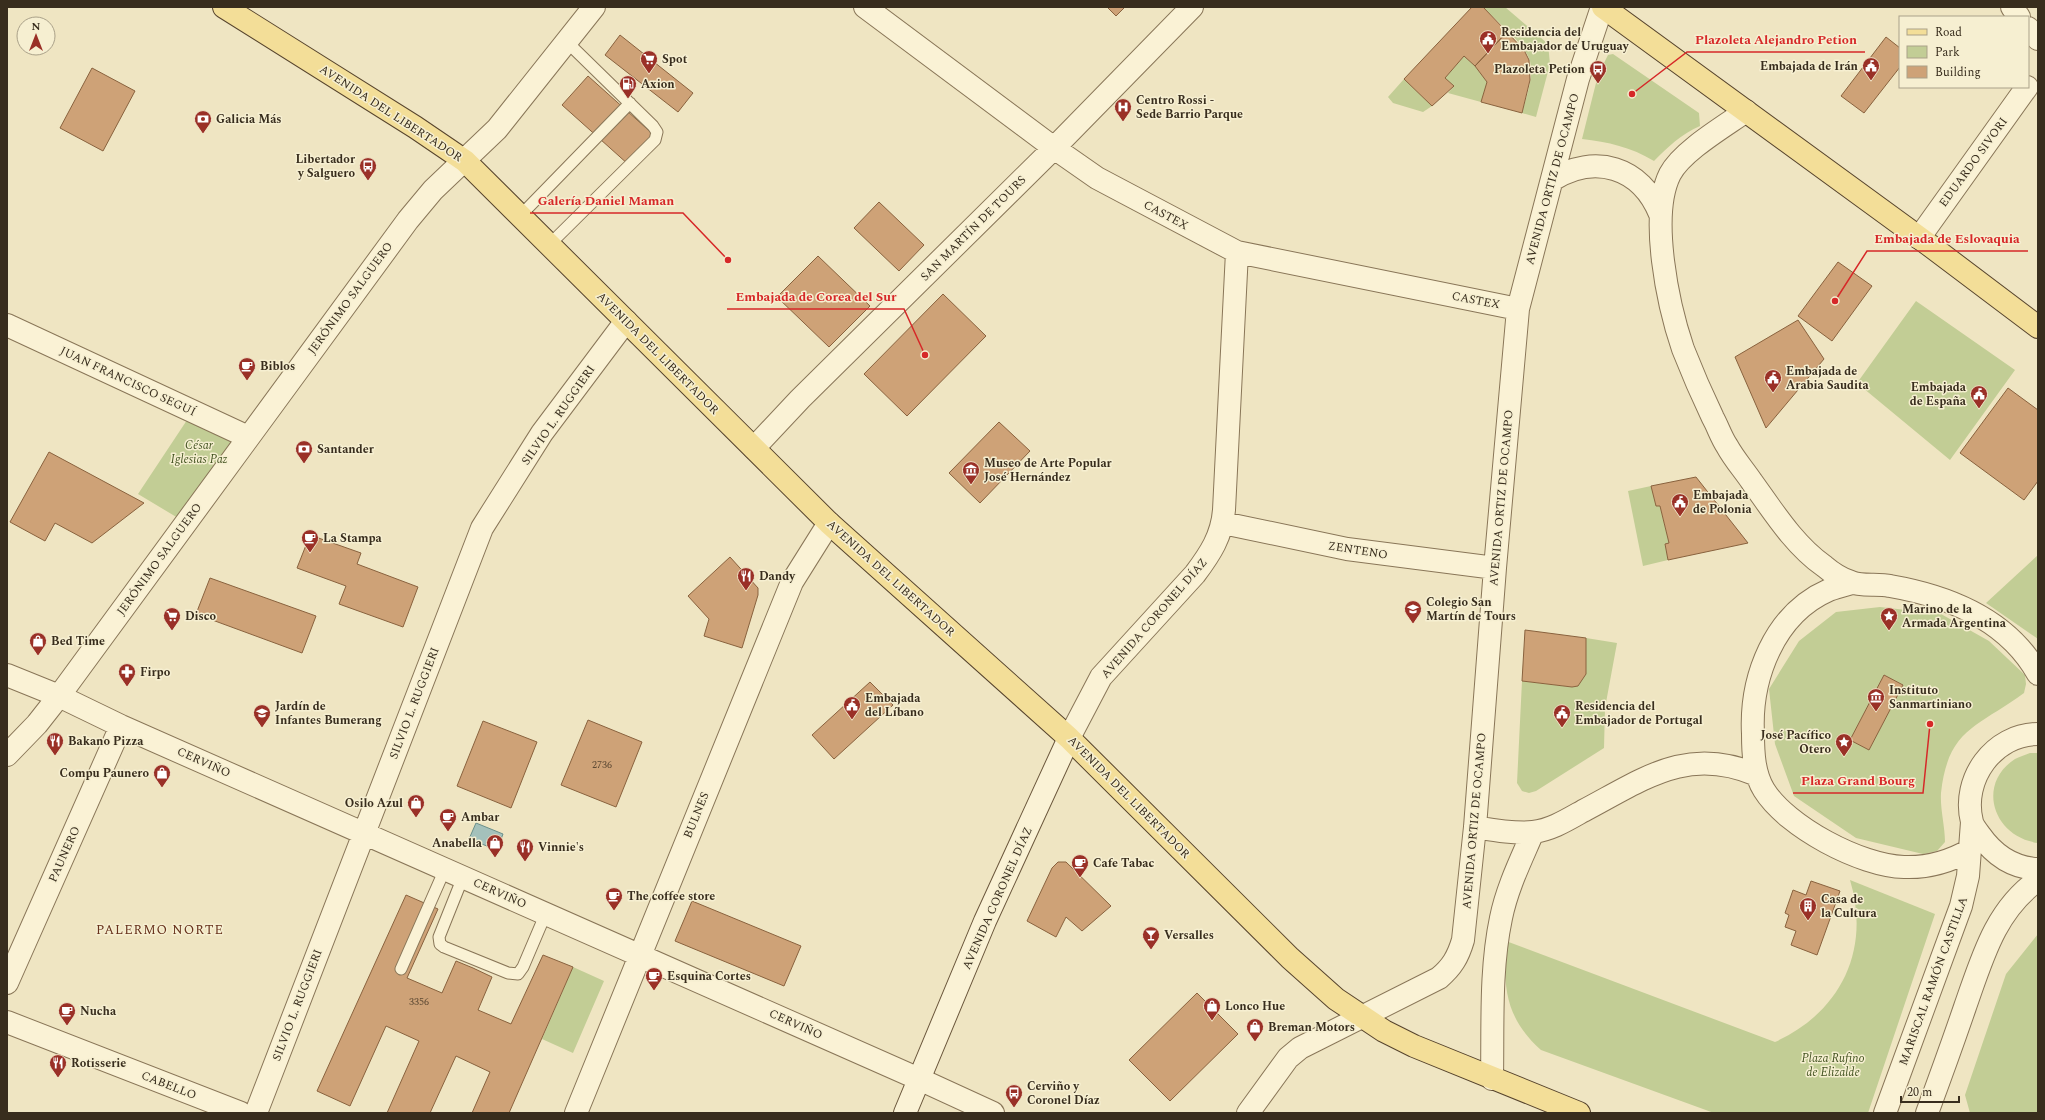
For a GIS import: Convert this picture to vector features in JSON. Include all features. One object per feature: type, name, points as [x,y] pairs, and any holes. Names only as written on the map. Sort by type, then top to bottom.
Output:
[{"type":"main road","name":"AVENIDA DEL LIBERTADOR","points":[[224,7],[416,127],[465,161],[829,523],[1069,738],[1290,958],[1336,999],[1384,1031],[1414,1046],[1492,1079],[1579,1113]]},
{"type":"main road","points":[[1602,7],[2038,326]]},
{"type":"street","name":"JERÓNIMO SALGUERO","points":[[7,755],[37,724],[59,696],[408,220],[433,190],[465,161],[496,129],[594,7]]},
{"type":"street","name":"CASTEX","points":[[865,7],[1054,148],[1097,178],[1237,252],[1518,309]]},
{"type":"street","name":"SAN MARTÍN DE TOURS","points":[[754,448],[800,399],[1054,148],[1192,7]]},
{"type":"street","name":"AVENIDA ORTIZ DE OCAMPO","points":[[1248,1113],[1288,1058],[1300,1048],[1439,978],[1451,967],[1459,954],[1463,940],[1475,827],[1495,568],[1518,309],[1578,79],[1602,7]]},
{"type":"street","points":[[2012,7],[2018,16]]},
{"type":"street","points":[[2029,29],[2038,39]]},
{"type":"street","name":"EDUARDO SIVORI","points":[[2029,85],[2038,72]]},
{"type":"street","name":"EDUARDO SIVORI","points":[[1919,238],[2027,88]]},
{"type":"street","points":[[1746,111],[1681,160],[1671,173],[1665,187],[1660,214],[1664,269],[1669,295],[1683,348],[1702,396],[1726,446],[1775,515],[1806,551],[1824,566],[1852,583]]},
{"type":"street","points":[[1552,180],[1563,173],[1589,166],[1615,169],[1638,182],[1648,191],[1660,214]]},
{"type":"street","name":"AVENIDA CORONEL DÍAZ","points":[[905,1113],[985,921],[1069,738],[1101,677],[1195,574],[1213,549],[1223,523],[1237,252]]},
{"type":"street","name":"SILVIO L. RUGGIERI","points":[[256,1113],[482,528],[542,433],[626,321]]},
{"type":"street","name":"JUAN FRANCISCO SEGUÍ","points":[[7,325],[248,437]]},
{"type":"street","name":"BULNES","points":[[576,1113],[639,954],[792,582],[829,523]]},
{"type":"street","name":"ZENTENO","points":[[1223,523],[1347,549],[1495,568]]},
{"type":"street","points":[[1970,850],[1942,863],[1914,868],[1883,865],[1818,837],[1786,814],[1764,790],[1757,775],[1753,746],[1753,710],[1759,673],[1778,634],[1792,616],[1828,591],[1852,583],[1883,584],[1923,592],[1960,605],[2002,631],[2019,646],[2038,674]]},
{"type":"street","name":"CERVIÑO","points":[[7,675],[59,696],[121,726],[639,954],[993,1113]]},
{"type":"street","name":"PAUNERO","points":[[7,983],[121,726]]},
{"type":"street","name":"MARISCAL RAMÓN CASTILLA","points":[[1884,1113],[1961,906],[1968,876],[1972,822],[1971,793],[1974,780],[1980,767],[1988,756],[1999,747],[2032,731]]},
{"type":"street","points":[[1475,827],[1533,832],[1555,826],[1648,777],[1673,767],[1696,762],[1720,763],[1739,767],[1757,775]]},
{"type":"street","points":[[1972,822],[1987,845],[1997,855],[2016,865],[2038,869]]},
{"type":"street","points":[[1492,1079],[1495,949],[1501,917],[1510,886],[1533,832]]},
{"type":"street","points":[[1927,1113],[1989,941],[2005,912],[2014,900],[2038,880]]},
{"type":"street","name":"CABELLO","points":[[7,1022],[241,1113]]},
{"type":"lane","points":[[549,245],[655,140],[657,132],[630,103],[567,42]]},
{"type":"lane","points":[[520,216],[630,103]]},
{"type":"lane","points":[[454,873],[439,937],[440,944],[444,946],[508,973],[518,974],[523,967],[546,913]]},
{"type":"lane","points":[[401,969],[454,873]]},
{"type":"green space","points":[[1483,7],[1505,7],[1548,44],[1550,64],[1536,117],[1522,113],[1531,74],[1530,61],[1527,54],[1510,32]]},
{"type":"green space","points":[[1613,54],[1699,113],[1700,126],[1681,137],[1654,161],[1637,152],[1619,146],[1582,139],[1598,75],[1608,55]]},
{"type":"green space","points":[[1464,56],[1475,66],[1487,82],[1481,102],[1448,93],[1454,86],[1445,78]]},
{"type":"green space","points":[[1404,79],[1432,106],[1423,112],[1393,103],[1388,97]]},
{"type":"green space","points":[[1916,301],[2015,370],[1950,460],[1857,383]]},
{"type":"green space","name":"César Iglesias Paz","points":[[191,414],[241,439],[183,521],[138,494]]},
{"type":"green space","points":[[1651,486],[1656,506],[1660,506],[1669,543],[1665,544],[1668,560],[1643,566],[1628,491]]},
{"type":"green space","points":[[2038,555],[2038,639],[1986,603]]},
{"type":"green space","points":[[1880,607],[1941,614],[1989,641],[2025,675],[2026,684],[2024,693],[1979,722],[1968,731],[1958,742],[1950,755],[1941,793],[1945,842],[1937,851],[1923,854],[1856,838],[1794,796],[1775,744],[1769,689],[1799,641],[1836,612]],"holes":[[[1884,675],[1903,685],[1869,750],[1850,740]]]},
{"type":"green space","points":[[1586,638],[1617,643],[1605,708],[1604,748],[1536,791],[1529,793],[1522,791],[1517,783],[1522,681],[1572,687],[1578,686],[1586,674]]},
{"type":"green space","points":[[2030,753],[2038,753],[2038,843],[2022,839],[2010,831],[2001,820],[1995,808],[1993,795],[1996,782],[2003,770],[2015,759]]},
{"type":"green space","name":"Plaza Rufino de Elizalde","points":[[1850,880],[1935,914],[1868,1113],[1714,1113],[1541,1050],[1529,1038],[1513,1013],[1506,987],[1506,941],[1775,1042],[1798,1029],[1818,1014],[1833,996],[1845,976],[1853,954],[1856,931],[1856,906]]},
{"type":"green space","points":[[2038,934],[2038,1113],[1970,1113],[1965,1095],[2006,974]]},
{"type":"green space","points":[[573,967],[604,981],[573,1053],[542,1039]]},
{"type":"water","points":[[476,823],[503,834],[497,850],[469,839]]},
{"type":"building","points":[[1107,7],[1125,7],[1116,16]]},
{"type":"building","points":[[1472,7],[1483,7],[1507,32],[1475,66],[1464,56],[1445,78],[1454,86],[1432,106],[1404,79]]},
{"type":"building","points":[[1507,32],[1524,50],[1529,60],[1530,80],[1522,113],[1481,102],[1487,82],[1475,66]]},
{"type":"building","name":"Spot","points":[[620,35],[693,93],[678,112],[605,55]]},
{"type":"building","name":"Embajada de Irán","points":[[1886,37],[1899,47],[1899,68],[1864,113],[1841,96]]},
{"type":"building","points":[[92,68],[135,91],[103,151],[60,128]]},
{"type":"building","points":[[588,76],[655,136],[629,165],[562,105]]},
{"type":"building","points":[[879,202],[924,245],[899,271],[854,228]]},
{"type":"building","points":[[818,256],[870,306],[829,347],[777,297]]},
{"type":"building","points":[[1838,262],[1872,286],[1832,341],[1798,316]]},
{"type":"building","points":[[943,294],[986,336],[907,416],[864,374]]},
{"type":"building","name":"Embajada de Arabia Saudita","points":[[1798,320],[1824,359],[1766,428],[1735,357]]},
{"type":"building","points":[[2008,388],[2038,410],[2038,481],[2024,500],[1960,453]]},
{"type":"building","points":[[999,422],[1030,451],[980,503],[949,473]]},
{"type":"building","points":[[49,452],[144,503],[92,543],[55,523],[45,541],[10,522]]},
{"type":"building","points":[[1696,477],[1748,543],[1668,560],[1665,544],[1669,543],[1660,506],[1656,506],[1651,486]]},
{"type":"building","points":[[310,535],[361,553],[357,564],[418,587],[403,627],[339,604],[346,586],[297,568]]},
{"type":"building","points":[[730,557],[758,588],[758,595],[742,648],[704,636],[709,619],[688,596]]},
{"type":"building","points":[[210,578],[316,616],[302,653],[196,614]]},
{"type":"building","points":[[1525,630],[1586,638],[1586,674],[1578,686],[1572,687],[1522,681]]},
{"type":"building","name":"Instituto Sanmartiniano","points":[[1884,675],[1903,685],[1869,750],[1850,740]]},
{"type":"building","name":"Embajada del Líbano","points":[[870,682],[893,705],[834,759],[812,735]]},
{"type":"building","points":[[588,720],[642,742],[616,807],[561,785]]},
{"type":"building","points":[[483,721],[537,742],[511,808],[457,786]]},
{"type":"building","points":[[1058,862],[1066,862],[1111,906],[1082,931],[1066,917],[1056,937],[1027,921],[1052,868]]},
{"type":"building","name":"Casa de la Cultura","points":[[1811,881],[1840,891],[1817,955],[1791,945],[1796,931],[1785,927],[1789,915],[1785,913],[1793,890],[1806,895]]},
{"type":"building","points":[[406,895],[438,909],[407,978],[442,993],[456,961],[473,968],[492,977],[478,1010],[511,1024],[543,955],[573,967],[509,1113],[472,1113],[490,1072],[456,1056],[430,1113],[387,1113],[419,1041],[386,1026],[350,1106],[317,1091]]},
{"type":"building","points":[[692,901],[801,946],[784,986],[675,941]]},
{"type":"building","points":[[1197,993],[1238,1034],[1170,1101],[1129,1060]]},
{"type":"place","name":"Residencia del Embajador de Uruguay","points":[[1488,54]]},
{"type":"place","name":"Spot","points":[[649,74]]},
{"type":"place","name":"Embajada de Irán","points":[[1871,81]]},
{"type":"place","name":"Plazoleta Petion","points":[[1598,84]]},
{"type":"place","name":"Plazoleta Alejandro Petion","points":[[1632,94]]},
{"type":"place","name":"Axion","points":[[628,99]]},
{"type":"place","name":"Centro Rossi - Sede Barrio Parque","points":[[1123,122]]},
{"type":"place","name":"Galicia Más","points":[[203,134]]},
{"type":"place","name":"Libertador y Salguero","points":[[368,181]]},
{"type":"place","name":"Galería Daniel Maman","points":[[728,260]]},
{"type":"place","name":"Embajada de Eslovaquia","points":[[1835,301]]},
{"type":"place","name":"Embajada de Corea del Sur","points":[[925,355]]},
{"type":"place","name":"Biblos","points":[[247,381]]},
{"type":"place","name":"Embajada de Arabia Saudita","points":[[1773,393]]},
{"type":"place","name":"Embajada de España","points":[[1979,409]]},
{"type":"place","name":"Santander","points":[[304,464]]},
{"type":"place","name":"Museo de Arte Popular José Hernández","points":[[971,485]]},
{"type":"place","name":"Embajada de Polonia","points":[[1680,517]]},
{"type":"place","name":"La Stampa","points":[[310,553]]},
{"type":"place","name":"Dandy","points":[[746,591]]},
{"type":"place","name":"Colegio San Martín de Tours","points":[[1413,624]]},
{"type":"place","name":"Disco","points":[[172,631]]},
{"type":"place","name":"Marino de la Armada Argentina","points":[[1889,631]]},
{"type":"place","name":"Bed Time","points":[[38,656]]},
{"type":"place","name":"Firpo","points":[[127,687]]},
{"type":"place","name":"Instituto Sanmartiniano","points":[[1876,712]]},
{"type":"place","name":"Embajada del Líbano","points":[[852,720]]},
{"type":"place","name":"Plaza Grand Bourg","points":[[1930,724]]},
{"type":"place","name":"Jardín de Infantes Bumerang","points":[[262,728]]},
{"type":"place","name":"Residencia del Embajador de Portugal","points":[[1562,728]]},
{"type":"place","name":"Bakano Pizza","points":[[55,756]]},
{"type":"place","name":"José Pacífico Otero","points":[[1844,757]]},
{"type":"place","name":"Compu Paunero","points":[[162,788]]},
{"type":"place","name":"Osilo Azul","points":[[416,818]]},
{"type":"place","name":"Ambar","points":[[448,832]]},
{"type":"place","name":"Anabella","points":[[495,858]]},
{"type":"place","name":"Vinnie's","points":[[525,862]]},
{"type":"place","name":"Cafe Tabac","points":[[1080,878]]},
{"type":"place","name":"The coffee store","points":[[614,911]]},
{"type":"place","name":"Casa de la Cultura","points":[[1808,921]]},
{"type":"place","name":"Versalles","points":[[1151,950]]},
{"type":"place","name":"Esquina Cortes","points":[[654,991]]},
{"type":"place","name":"Lonco Hue","points":[[1212,1021]]},
{"type":"place","name":"Nucha","points":[[67,1026]]},
{"type":"place","name":"Breman Motors","points":[[1255,1042]]},
{"type":"place","name":"Rotisserie","points":[[58,1078]]},
{"type":"place","name":"Cerviño y Coronel Díaz","points":[[1014,1108]]},
{"type":"district","name":"PALERMO NORTE","points":[[160,929]]}]
